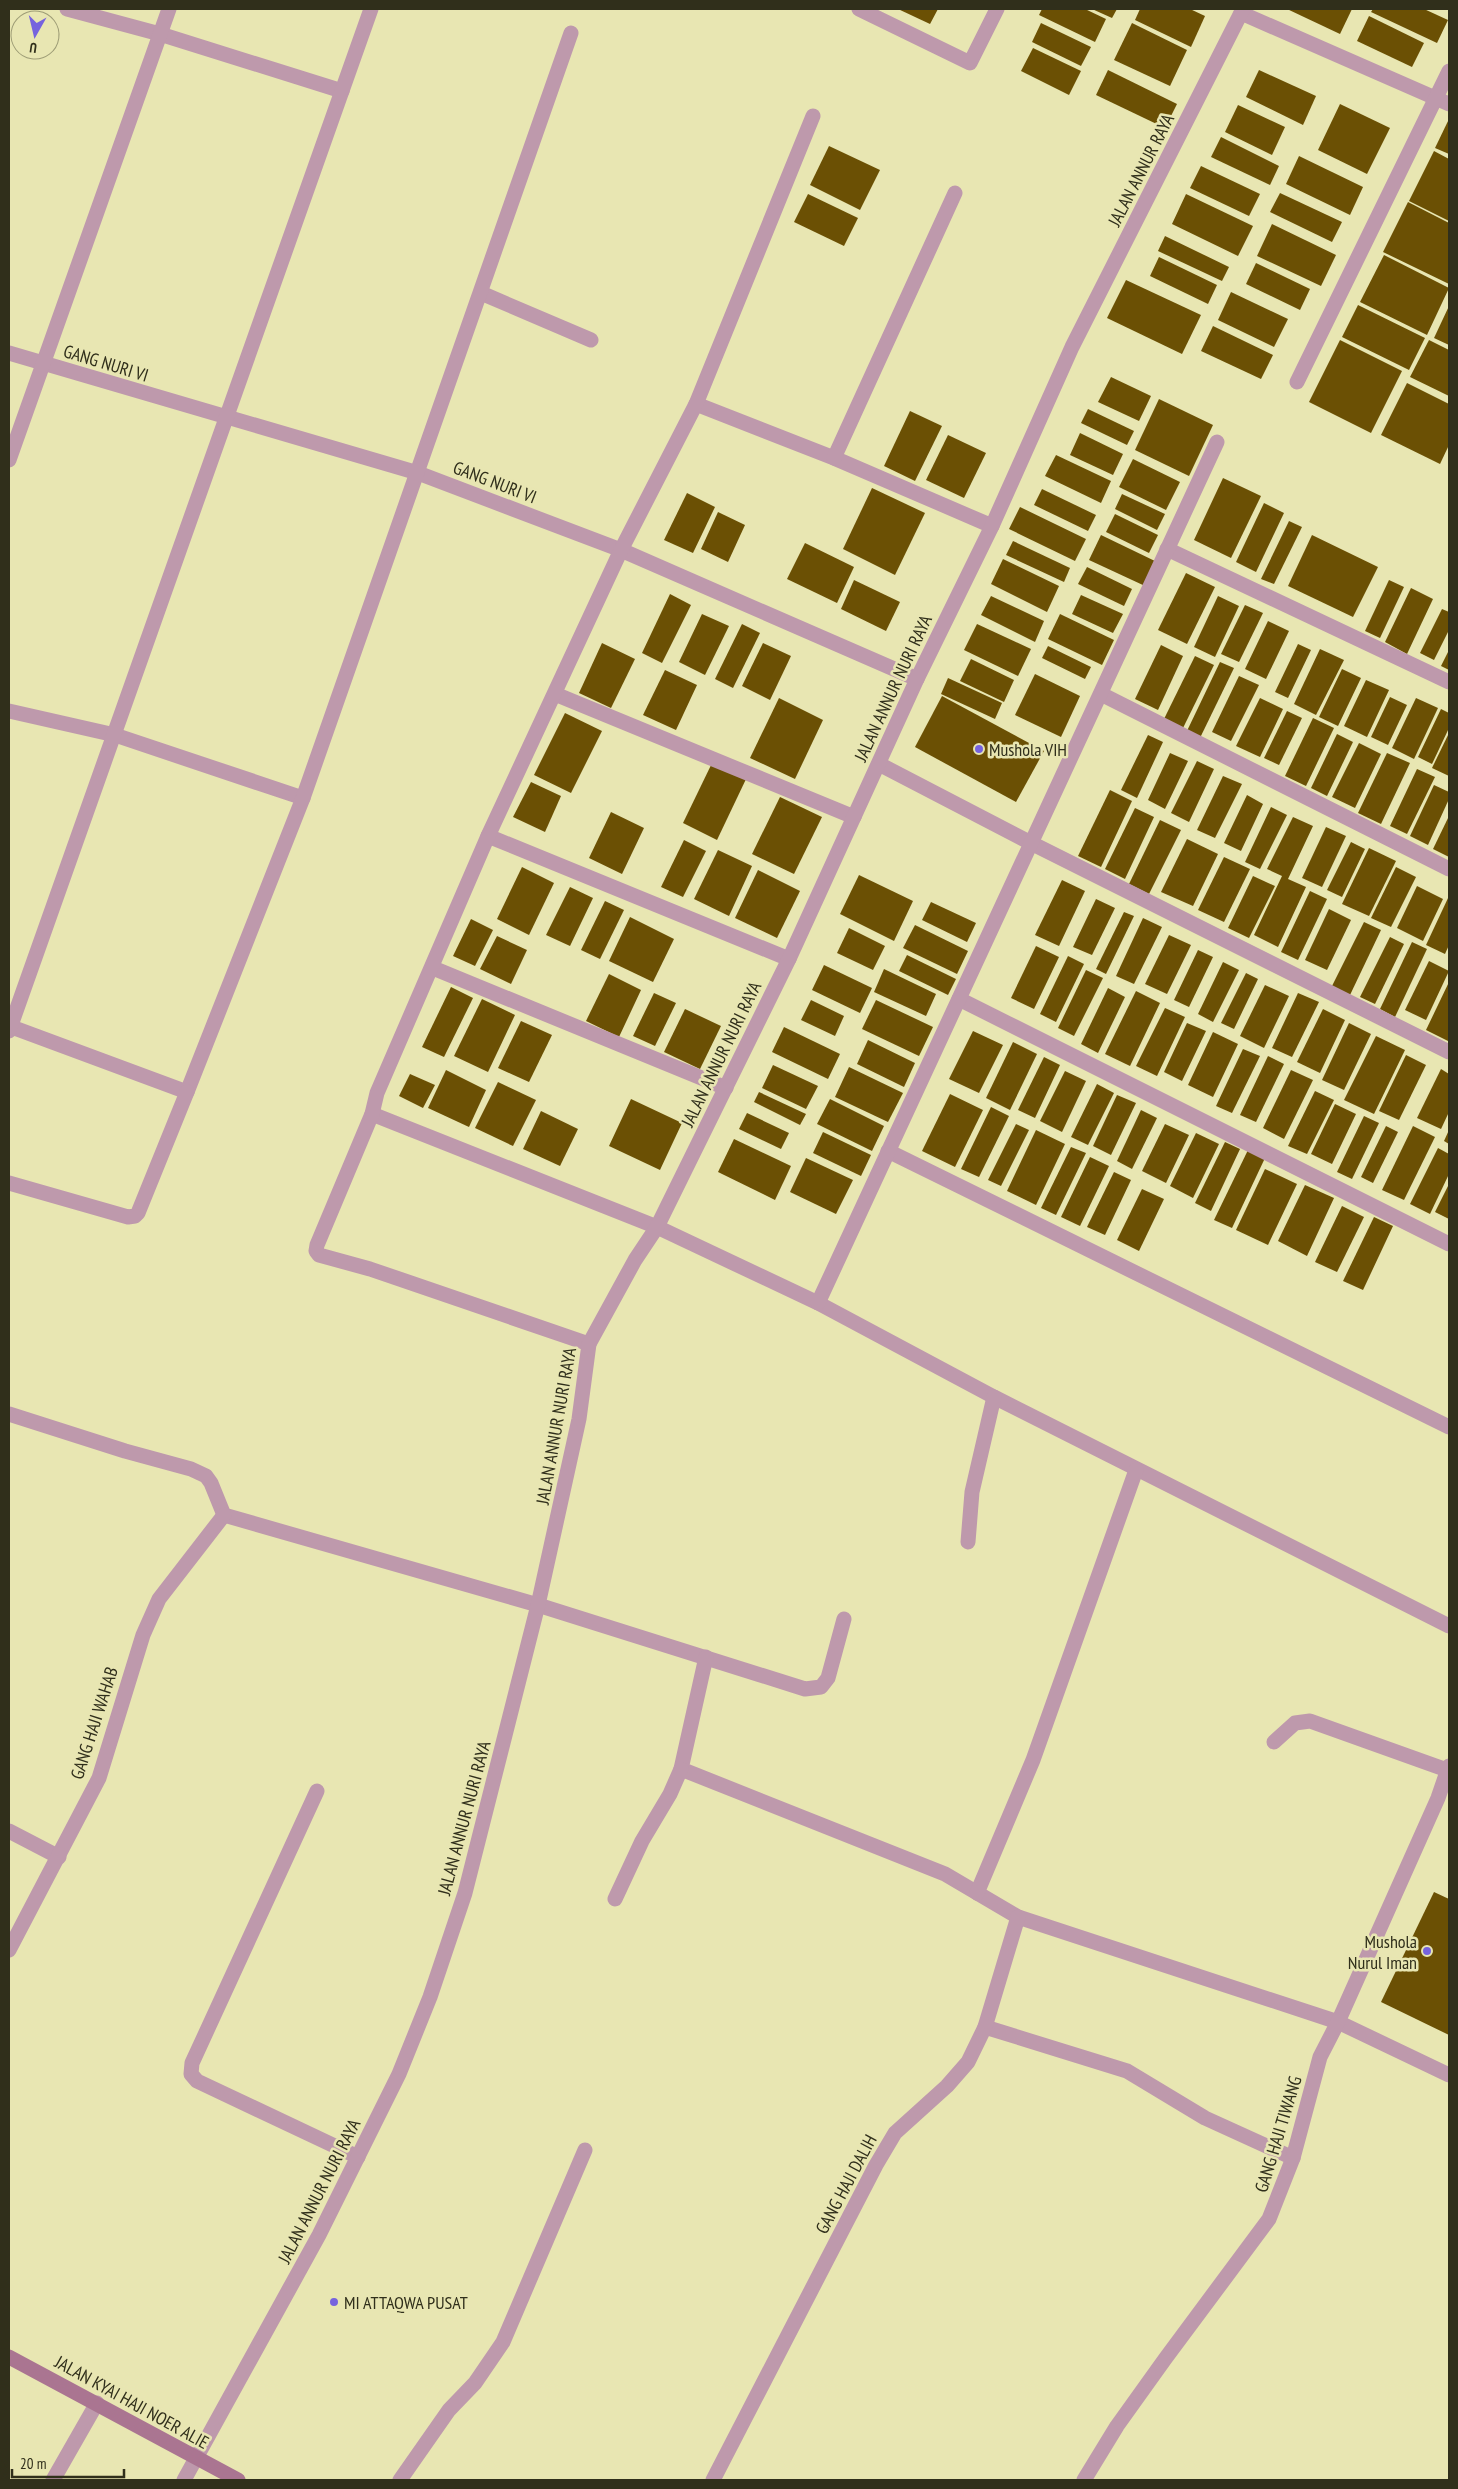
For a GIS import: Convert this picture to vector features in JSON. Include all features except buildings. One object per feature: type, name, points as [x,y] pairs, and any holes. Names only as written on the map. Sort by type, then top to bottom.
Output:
[{"type":"street","points":[[67,9],[160,34],[342,91]]},
{"type":"street","points":[[9,460],[169,9]]},
{"type":"street","points":[[187,1092],[9,1028],[228,418],[371,9]]},
{"type":"street","points":[[859,9],[970,63],[997,9]]},
{"type":"street","points":[[1242,11],[1449,104]]},
{"type":"street","name":"JALAN ANNUR RAYA","points":[[1072,347],[1242,11]]},
{"type":"street","points":[[9,1183],[128,1217],[135,1216],[138,1213],[303,798],[571,33]]},
{"type":"street","points":[[1297,382],[1449,71]]},
{"type":"street","points":[[589,1344],[370,1270],[319,1255],[316,1251],[323,1227],[372,1114],[377,1093],[433,968],[488,836],[621,550],[696,404],[813,116]]},
{"type":"street","points":[[834,458],[955,193]]},
{"type":"street","points":[[481,293],[591,340]]},
{"type":"street","name":"JALAN ANNUR NURI RAYA","points":[[195,2458],[319,2235],[400,2074],[430,1997],[465,1893],[538,1605],[579,1419],[589,1344],[634,1260],[657,1227],[790,958],[917,679],[992,526],[1072,347]]},
{"type":"street","name":"GANG NURI VI","points":[[9,353],[418,473],[621,550],[917,679]]},
{"type":"street","points":[[696,404],[834,458],[992,526]]},
{"type":"street","points":[[818,1303],[1217,442]]},
{"type":"street","points":[[1167,549],[1449,682]]},
{"type":"street","points":[[555,694],[854,817]]},
{"type":"street","points":[[1101,694],[1449,869]]},
{"type":"street","points":[[9,711],[115,735],[303,798]]},
{"type":"street","points":[[879,764],[1031,843],[1449,1052]]},
{"type":"street","points":[[488,836],[790,958]]},
{"type":"street","points":[[433,968],[726,1088]]},
{"type":"street","points":[[959,999],[1449,1244]]},
{"type":"street","points":[[372,1114],[657,1227],[818,1303],[1136,1470],[1449,1626]]},
{"type":"street","points":[[888,1151],[1449,1427]]},
{"type":"street","points":[[968,1542],[972,1492],[994,1397]]},
{"type":"street","points":[[9,1414],[206,1476],[211,1483],[224,1515],[538,1605],[805,1689],[821,1687],[828,1678],[844,1619]]},
{"type":"street","points":[[977,1893],[1033,1760],[1136,1470]]},
{"type":"street","name":"GANG HAJI WAHAB","points":[[9,1950],[99,1778],[143,1635],[159,1599],[224,1515]]},
{"type":"street","points":[[615,1899],[642,1841],[670,1794],[681,1769],[706,1657]]},
{"type":"street","points":[[1274,1742],[1296,1723],[1310,1721],[1448,1768]]},
{"type":"street","name":"GANG HAJI TIWANG","points":[[1084,2480],[1117,2426],[1165,2358],[1269,2220],[1293,2158],[1320,2057],[1443,1800],[1448,1768]]},
{"type":"street","points":[[681,1769],[945,1874],[1018,1917],[1338,2022],[1449,2075]]},
{"type":"street","points":[[317,1791],[192,2063],[191,2074],[197,2081],[358,2157]]},
{"type":"street","points":[[9,1831],[59,1857]]},
{"type":"street","name":"GANG HAJI DALIH","points":[[713,2480],[876,2165],[895,2132],[948,2086],[968,2062],[985,2027],[1018,1917]]},
{"type":"street","points":[[985,2027],[1127,2071],[1205,2118],[1293,2158]]},
{"type":"street","points":[[400,2480],[449,2410],[475,2384],[503,2342],[584,2150]]},
{"type":"street","name":"JALAN KYAI HAJI NOER ALIE","points":[[9,2356],[238,2480]]},
{"type":"street","points":[[53,2480],[97,2403]]},
{"type":"street","points":[[184,2480],[195,2458]]},
{"type":"place","name":"Mushola VIH","points":[[979,749]]},
{"type":"place","name":"Mushola Nurul Iman","points":[[1427,1951]]},
{"type":"place","name":"MI ATTAQWA PUSAT","points":[[334,2302]]}]
